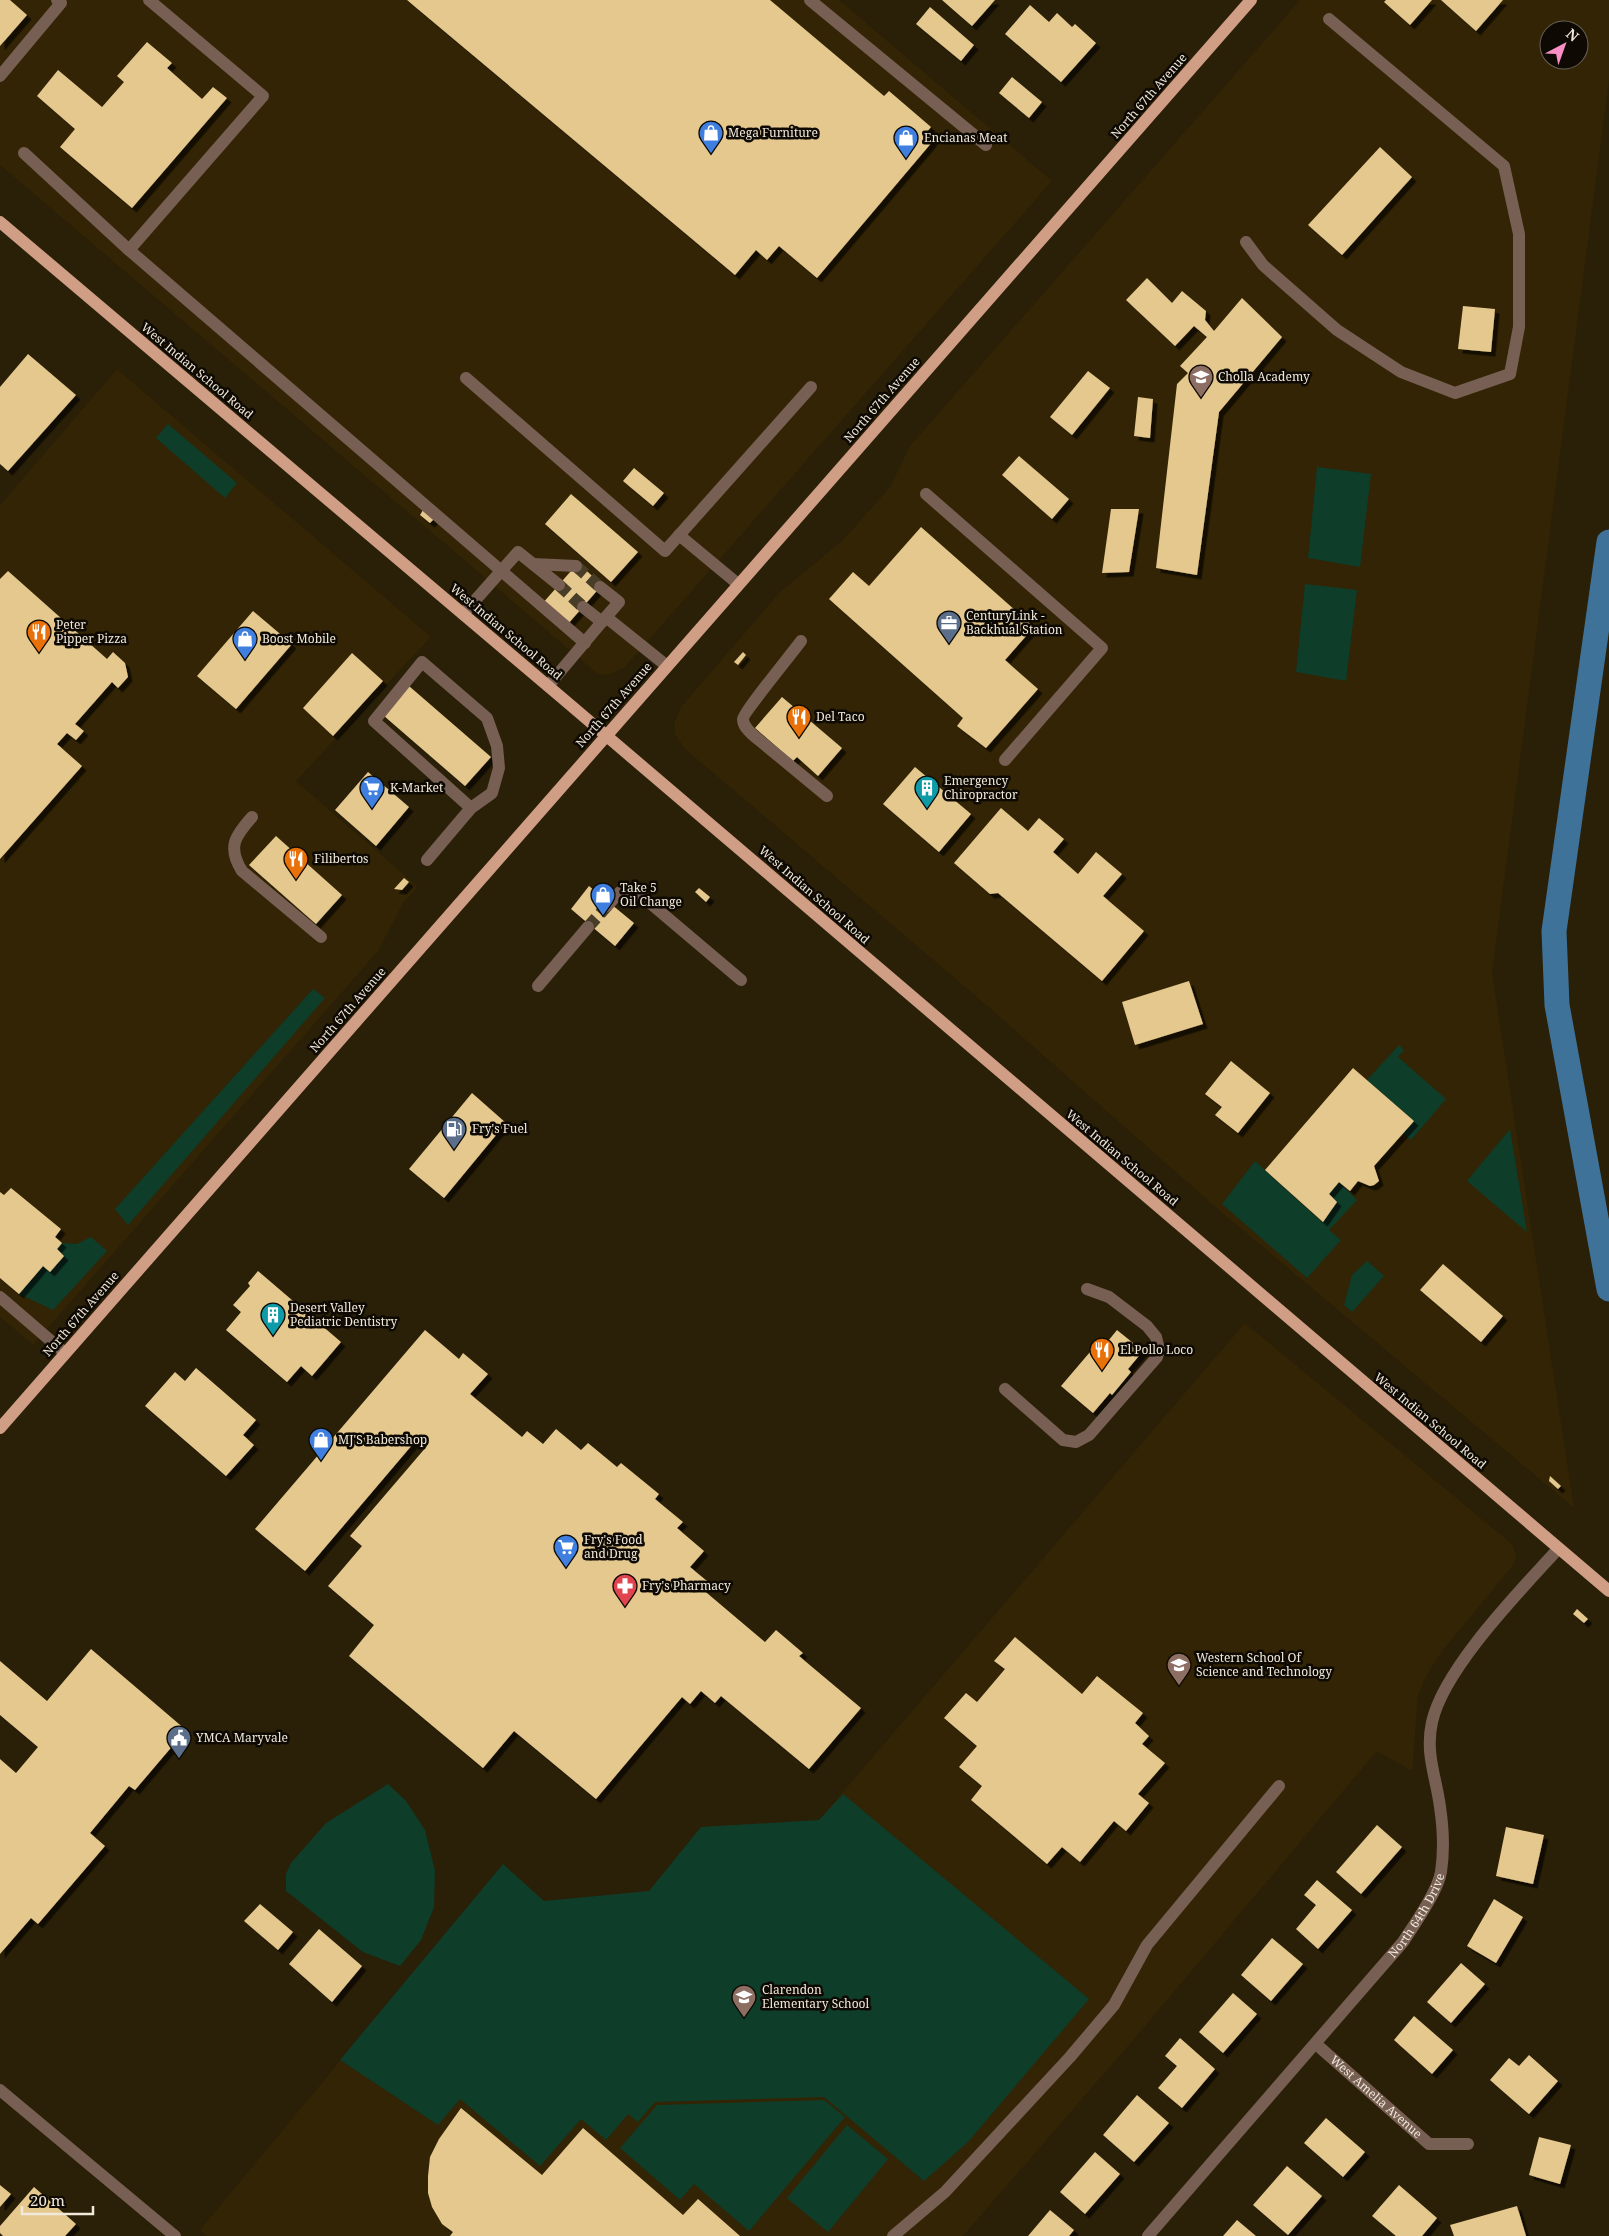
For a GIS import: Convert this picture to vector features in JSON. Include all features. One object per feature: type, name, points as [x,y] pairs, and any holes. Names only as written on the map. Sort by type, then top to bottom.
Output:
[{"type":"main road","name":"North 67th Avenue","points":[[0,1428],[1251,0]]},
{"type":"main road","name":"West Indian School Road","points":[[0,222],[548,686],[1609,1591]]},
{"type":"street","points":[[0,76],[61,3],[57,0]]},
{"type":"street","points":[[129,250],[263,96],[150,0]]},
{"type":"street","points":[[810,0],[986,145]]},
{"type":"street","points":[[1246,242],[1263,265],[1337,330],[1401,372],[1455,393],[1510,374],[1519,327],[1520,234],[1504,166],[1329,19]]},
{"type":"street","points":[[24,153],[129,250],[500,572],[585,643]]},
{"type":"street","points":[[466,378],[665,551],[811,387]]},
{"type":"street","points":[[926,494],[1102,648],[1005,760]]},
{"type":"street","points":[[679,535],[738,584]]},
{"type":"street","points":[[463,614],[518,552],[559,585]]},
{"type":"street","points":[[533,564],[576,566]]},
{"type":"street","points":[[548,686],[619,602],[600,587]]},
{"type":"street","points":[[583,607],[667,666]]},
{"type":"street","points":[[801,640],[742,717],[744,726],[753,735],[827,796]]},
{"type":"street","points":[[427,860],[471,808],[492,793],[498,768],[497,746],[487,718],[422,662],[374,721],[471,808]]},
{"type":"street","points":[[252,817],[240,831],[233,845],[235,859],[242,871],[321,937]]},
{"type":"street","points":[[607,906],[620,892],[628,888],[637,892],[741,980]]},
{"type":"street","points":[[538,986],[588,927]]},
{"type":"street","points":[[1005,1389],[1063,1440],[1076,1442],[1089,1435],[1157,1358],[1159,1349],[1156,1337],[1147,1326],[1109,1296],[1087,1289]]},
{"type":"street","points":[[0,1297],[65,1353]]},
{"type":"street","name":"North 64th Drive","points":[[1148,2236],[1403,1942],[1423,1912],[1441,1873],[1440,1808],[1429,1755],[1432,1721],[1443,1692],[1471,1649],[1558,1549]]},
{"type":"street","points":[[893,2236],[945,2192],[1070,2057],[1114,2005],[1147,1945],[1279,1786]]},
{"type":"street","name":"West Amelia Avenue","points":[[1316,2044],[1429,2144],[1468,2144]]},
{"type":"street","points":[[0,2090],[175,2236]]},
{"type":"shaded area","points":[[0,0],[839,0],[1052,181],[624,668],[608,675],[598,674],[0,165]]},
{"type":"shaded area","points":[[1300,0],[1609,0],[1609,80],[1492,973],[1574,1508],[1220,1211],[985,1004],[684,748],[675,734],[675,721],[681,707],[781,591],[842,541],[890,487],[910,446]]},
{"type":"shaded area","points":[[117,369],[431,637],[296,781],[418,887],[404,902],[378,951],[33,1345],[0,1317],[0,505]]},
{"type":"shaded area","points":[[1245,1323],[1512,1544],[1516,1554],[1515,1563],[1442,1651],[1426,1676],[1418,1696],[1412,1771],[1377,1751],[1135,2038],[963,2236],[207,2236],[200,2230],[503,1864],[544,1901],[649,1891],[701,1827],[819,1820]]},
{"type":"green space","points":[[168,424],[237,483],[225,498],[156,438]]},
{"type":"green space","points":[[1317,467],[1371,474],[1360,567],[1308,558]]},
{"type":"green space","points":[[1305,584],[1357,590],[1346,681],[1296,672]]},
{"type":"green space","points":[[313,989],[325,998],[128,1225],[115,1209]]},
{"type":"green space","points":[[1399,1045],[1404,1050],[1398,1057],[1446,1099],[1411,1140],[1403,1133],[1414,1121],[1367,1080]]},
{"type":"green space","points":[[1510,1129],[1527,1232],[1467,1181]]},
{"type":"green space","points":[[1255,1161],[1322,1222],[1337,1202],[1329,1194],[1339,1182],[1357,1200],[1329,1230],[1341,1240],[1307,1278],[1222,1204]]},
{"type":"green space","points":[[91,1237],[107,1251],[53,1310],[19,1294],[43,1266],[50,1272],[64,1256],[57,1249],[62,1243],[77,1244]]},
{"type":"green space","points":[[1367,1261],[1384,1276],[1352,1312],[1344,1305],[1352,1275]]},
{"type":"green space","points":[[388,1784],[406,1801],[425,1830],[435,1871],[434,1907],[421,1940],[400,1966],[363,1952],[286,1891],[286,1874],[291,1863],[326,1823]]},
{"type":"green space","name":"Clarendon Elementary School","points":[[843,1794],[1089,1999],[968,2142],[924,2181],[824,2097],[655,2102],[638,2122],[628,2114],[606,2140],[581,2119],[540,2166],[460,2099],[438,2125],[340,2060],[503,1864],[544,1901],[649,1891],[701,1827],[819,1820]]},
{"type":"green space","points":[[824,2100],[845,2117],[749,2231],[694,2184],[680,2200],[620,2148],[657,2105]]},
{"type":"green space","points":[[847,2125],[888,2159],[828,2232],[787,2198]]},
{"type":"building","points":[[0,0],[10,0],[27,15],[0,46]]},
{"type":"building","points":[[407,0],[770,0],[884,96],[889,91],[931,127],[925,134],[933,141],[817,278],[779,246],[767,260],[756,250],[735,275]]},
{"type":"building","points":[[942,0],[995,0],[972,26]]},
{"type":"building","points":[[1386,0],[1432,0],[1410,25],[1384,2]]},
{"type":"building","points":[[1441,0],[1503,0],[1476,31]]},
{"type":"building","points":[[1030,5],[1049,22],[1057,13],[1072,27],[1075,24],[1096,43],[1061,82],[1005,34]]},
{"type":"building","points":[[930,7],[974,45],[961,61],[916,24]]},
{"type":"building","points":[[147,42],[172,63],[167,68],[202,99],[213,87],[227,98],[132,208],[60,147],[75,129],[37,96],[58,70],[102,107],[124,82],[117,76]]},
{"type":"building","points":[[1012,77],[1042,102],[1029,118],[999,93]]},
{"type":"building","points":[[1380,147],[1412,177],[1342,255],[1308,225]]},
{"type":"building","points":[[1147,278],[1172,303],[1182,291],[1206,311],[1205,320],[1214,331],[1242,298],[1282,337],[1219,412],[1197,575],[1156,568],[1177,384],[1188,373],[1180,366],[1207,337],[1194,326],[1175,346],[1126,300]]},
{"type":"building","points":[[1463,306],[1495,309],[1491,352],[1458,349]]},
{"type":"building","points":[[28,354],[76,395],[8,471],[0,464],[0,387]]},
{"type":"building","points":[[1088,371],[1110,388],[1072,435],[1050,417]]},
{"type":"building","points":[[1138,397],[1153,399],[1150,438],[1134,436]]},
{"type":"building","points":[[1019,456],[1069,499],[1052,519],[1002,475]]},
{"type":"building","points":[[634,468],[664,493],[653,506],[623,481]]},
{"type":"building","points":[[571,494],[638,552],[611,582],[545,524]]},
{"type":"building","points":[[1111,509],[1139,509],[1129,572],[1102,573]]},
{"type":"building","points":[[423,510],[434,519],[430,523],[420,515]]},
{"type":"building","name":"CenturyLink - Backhual Station","points":[[921,527],[1034,627],[1005,660],[1038,689],[986,748],[957,726],[963,718],[829,599],[853,572],[869,586]]},
{"type":"building","points":[[578,563],[602,585],[567,625],[542,604]]},
{"type":"building","points":[[8,571],[107,659],[113,652],[125,663],[128,677],[118,688],[112,682],[75,724],[84,731],[76,740],[67,733],[57,744],[82,766],[0,859],[0,579]]},
{"type":"building","name":"Boost Mobile","points":[[253,611],[292,644],[236,709],[197,676]]},
{"type":"building","points":[[743,652],[746,655],[738,665],[734,662]]},
{"type":"building","points":[[352,653],[383,681],[333,736],[303,708]]},
{"type":"building","points":[[409,686],[491,757],[465,786],[383,715]]},
{"type":"building","name":"Del Taco","points":[[782,697],[842,748],[818,776],[797,757],[793,761],[755,728]]},
{"type":"building","name":"Emergency Chiropractor","points":[[915,767],[971,814],[939,852],[883,804]]},
{"type":"building","name":"K-Market","points":[[368,772],[409,807],[376,846],[335,810]]},
{"type":"building","points":[[1001,808],[1028,831],[1039,818],[1064,839],[1053,852],[1078,874],[1096,852],[1122,874],[1103,896],[1144,931],[1102,981],[998,893],[990,894],[954,863]]},
{"type":"building","name":"Filibertos","points":[[276,836],[342,895],[316,924],[249,865]]},
{"type":"building","points":[[404,878],[409,882],[402,890],[394,889]]},
{"type":"building","name":"Take 5 Oil Change","points":[[589,886],[634,923],[615,946],[571,909]]},
{"type":"building","points":[[699,888],[710,897],[706,902],[695,892]]},
{"type":"building","points":[[1189,981],[1203,1024],[1135,1045],[1122,1002]]},
{"type":"building","points":[[1231,1061],[1270,1093],[1238,1133],[1215,1115],[1222,1107],[1205,1094]]},
{"type":"building","points":[[1353,1068],[1414,1121],[1374,1166],[1379,1181],[1370,1186],[1358,1181],[1350,1191],[1339,1182],[1329,1194],[1337,1202],[1323,1222],[1265,1170]]},
{"type":"building","points":[[472,1093],[506,1123],[444,1198],[409,1169]]},
{"type":"building","points":[[11,1188],[61,1229],[55,1237],[62,1243],[57,1249],[64,1256],[50,1272],[43,1266],[19,1294],[0,1278],[0,1192],[4,1195]]},
{"type":"building","points":[[1443,1264],[1503,1316],[1481,1342],[1420,1290]]},
{"type":"building","name":"Desert Valley Pediatric Dentistry","points":[[258,1271],[341,1342],[312,1376],[301,1366],[287,1382],[226,1330],[241,1312],[233,1305],[250,1286],[248,1283]]},
{"type":"building","points":[[425,1330],[459,1359],[463,1353],[488,1374],[470,1394],[522,1437],[527,1431],[543,1444],[556,1429],[581,1450],[588,1443],[617,1467],[621,1463],[659,1494],[655,1499],[683,1522],[677,1528],[704,1551],[690,1567],[707,1581],[701,1588],[765,1642],[776,1630],[803,1653],[799,1656],[861,1708],[809,1769],[721,1696],[715,1703],[701,1691],[690,1704],[682,1697],[596,1799],[514,1731],[483,1768],[349,1656],[374,1625],[328,1586],[362,1546],[350,1536],[427,1446],[418,1438],[305,1571],[255,1529]]},
{"type":"building","name":"El Pollo Loco","points":[[1117,1330],[1143,1351],[1128,1369],[1131,1372],[1112,1395],[1110,1393],[1093,1413],[1061,1386],[1090,1352],[1095,1357]]},
{"type":"building","points":[[196,1368],[256,1420],[243,1435],[254,1445],[226,1476],[145,1406],[175,1372],[185,1381]]},
{"type":"building","points":[[1550,1476],[1561,1486],[1558,1489],[1549,1481]]},
{"type":"building","points":[[1577,1609],[1588,1619],[1584,1623],[1573,1614]]},
{"type":"building","points":[[1015,1637],[1082,1694],[1097,1676],[1143,1713],[1135,1723],[1149,1736],[1142,1744],[1165,1763],[1138,1794],[1149,1803],[1126,1831],[1114,1821],[1080,1862],[1062,1847],[1047,1864],[971,1800],[982,1786],[959,1767],[977,1746],[944,1718],[966,1693],[977,1702],[1005,1669],[994,1661]]},
{"type":"building","name":"YMCA Maryvale","points":[[91,1649],[186,1730],[135,1790],[129,1786],[90,1833],[105,1846],[38,1924],[31,1918],[0,1954],[0,1759],[16,1773],[38,1747],[0,1715],[0,1661],[47,1701]]},
{"type":"building","points":[[1377,1825],[1402,1847],[1361,1894],[1336,1872]]},
{"type":"building","points":[[1506,1827],[1544,1835],[1533,1884],[1496,1876]]},
{"type":"building","points":[[1317,1880],[1352,1910],[1318,1949],[1296,1929],[1316,1905],[1304,1895]]},
{"type":"building","points":[[1494,1899],[1523,1917],[1496,1963],[1467,1946]]},
{"type":"building","points":[[260,1904],[293,1932],[278,1950],[244,1921]]},
{"type":"building","points":[[319,1929],[362,1966],[332,2002],[289,1964]]},
{"type":"building","points":[[1272,1938],[1303,1964],[1271,2001],[1241,1975]]},
{"type":"building","points":[[1461,1963],[1485,1984],[1451,2023],[1427,2002]]},
{"type":"building","points":[[1233,1993],[1257,2014],[1223,2053],[1199,2032]]},
{"type":"building","points":[[1414,2016],[1453,2050],[1432,2074],[1394,2040]]},
{"type":"building","points":[[1180,2038],[1215,2069],[1182,2108],[1158,2088],[1177,2066],[1165,2056]]},
{"type":"building","points":[[1529,2055],[1558,2081],[1529,2114],[1490,2080],[1509,2058],[1519,2066]]},
{"type":"building","points":[[1137,2095],[1169,2123],[1134,2162],[1103,2135]]},
{"type":"building","points":[[461,2108],[542,2175],[583,2128],[683,2215],[698,2199],[740,2236],[450,2236],[453,2232],[442,2224],[432,2207],[428,2193],[428,2176],[430,2157],[439,2139]]},
{"type":"building","points":[[1326,2118],[1365,2152],[1343,2177],[1304,2143]]},
{"type":"building","points":[[1539,2137],[1571,2145],[1560,2184],[1529,2175]]},
{"type":"building","points":[[1095,2152],[1120,2174],[1085,2214],[1060,2192]]},
{"type":"building","points":[[1287,2166],[1322,2196],[1288,2235],[1253,2205]]},
{"type":"building","points":[[0,2185],[11,2194],[0,2207]]},
{"type":"building","points":[[1399,2185],[1437,2218],[1422,2236],[1396,2236],[1372,2216]]},
{"type":"building","points":[[34,2187],[76,2224],[65,2236],[3,2236],[0,2233],[0,2226]]},
{"type":"building","points":[[1517,2206],[1526,2236],[1454,2236],[1450,2225]]},
{"type":"building","points":[[1050,2210],[1074,2230],[1069,2236],[1028,2236]]},
{"type":"building","points":[[1237,2220],[1256,2236],[1223,2236]]},
{"type":"waterway","points":[[1609,542],[1554,931],[1557,1005],[1609,1289]]},
{"type":"tunnel","points":[[576,566],[600,587]]},
{"type":"tunnel","points":[[559,585],[583,607]]},
{"type":"tunnel","points":[[588,927],[607,906]]},
{"type":"place","name":"Mega Furniture","points":[[711,154]]},
{"type":"place","name":"Encianas Meat","points":[[906,159]]},
{"type":"place","name":"Cholla Academy","points":[[1201,398]]},
{"type":"place","name":"CenturyLink - Backhual Station","points":[[949,644]]},
{"type":"place","name":"Peter Pipper Pizza","points":[[39,653]]},
{"type":"place","name":"Boost Mobile","points":[[245,660]]},
{"type":"place","name":"Del Taco","points":[[799,738]]},
{"type":"place","name":"K-Market","points":[[372,809]]},
{"type":"place","name":"Emergency Chiropractor","points":[[927,809]]},
{"type":"place","name":"Filibertos","points":[[296,880]]},
{"type":"place","name":"Take 5 Oil Change","points":[[603,916]]},
{"type":"place","name":"Fry's Fuel","points":[[454,1150]]},
{"type":"place","name":"Desert Valley Pediatric Dentistry","points":[[273,1336]]},
{"type":"place","name":"El Pollo Loco","points":[[1102,1371]]},
{"type":"place","name":"MJ'S Babershop","points":[[321,1461]]},
{"type":"place","name":"Fry's Food and Drug","points":[[566,1568]]},
{"type":"place","name":"Fry's Pharmacy","points":[[625,1607]]},
{"type":"place","name":"Western School Of Science and Technology","points":[[1179,1686]]},
{"type":"place","name":"YMCA Maryvale","points":[[179,1759]]},
{"type":"place","name":"Clarendon Elementary School","points":[[744,2018]]}]
